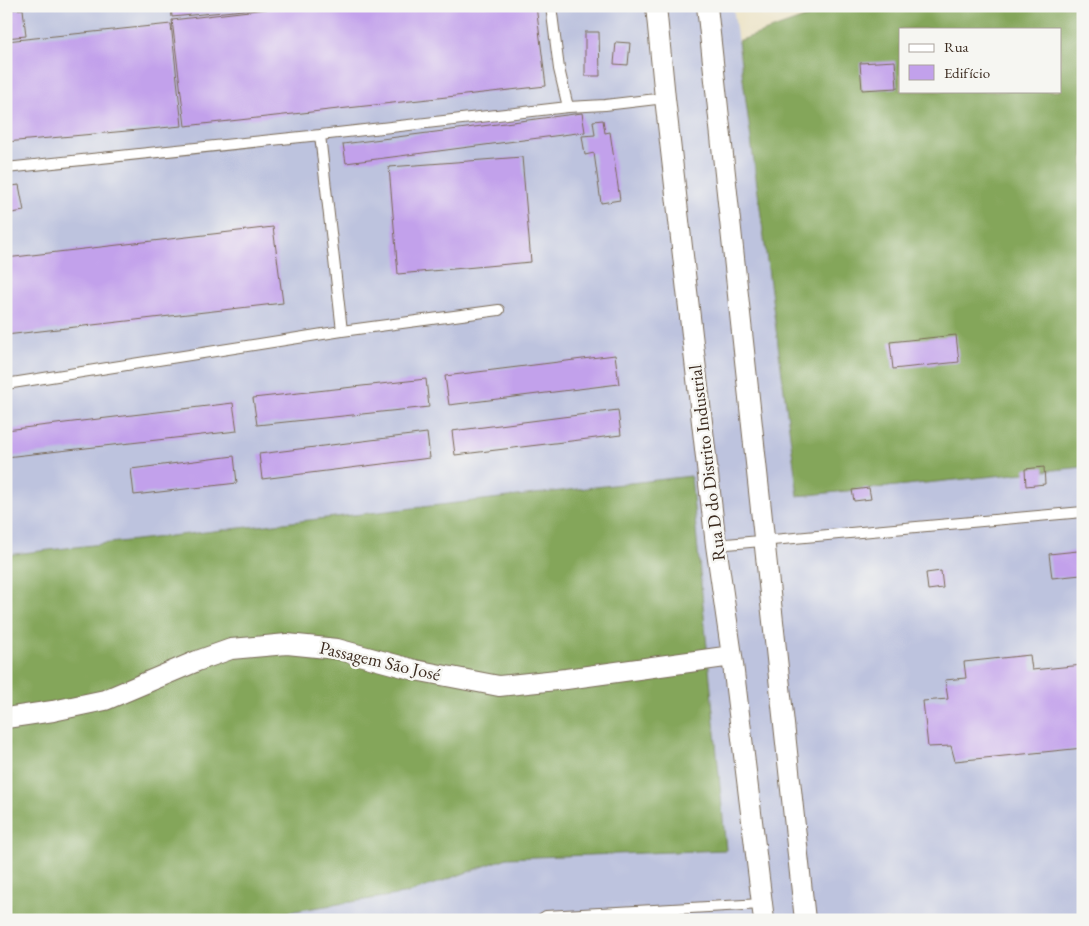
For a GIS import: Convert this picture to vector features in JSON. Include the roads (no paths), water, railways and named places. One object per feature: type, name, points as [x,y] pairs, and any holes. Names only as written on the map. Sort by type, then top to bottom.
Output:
[{"type":"street","name":"Rua D do Distrito Industrial","points":[[656,6],[716,545],[732,656],[763,912]]},
{"type":"street","points":[[707,6],[805,920]]},
{"type":"street","name":"Passagem São José","points":[[6,718],[53,711],[105,700],[230,649],[286,644],[337,648],[415,670],[499,686],[566,679],[732,656]]},
{"type":"lane","points":[[550,6],[559,69],[568,107]]},
{"type":"lane","points":[[6,168],[665,98]]},
{"type":"lane","points":[[320,135],[342,331]]},
{"type":"lane","points":[[6,384],[342,331],[499,310]]},
{"type":"lane","points":[[716,545],[1083,512]]},
{"type":"lane","points":[[540,920],[546,916],[763,912]]}]
